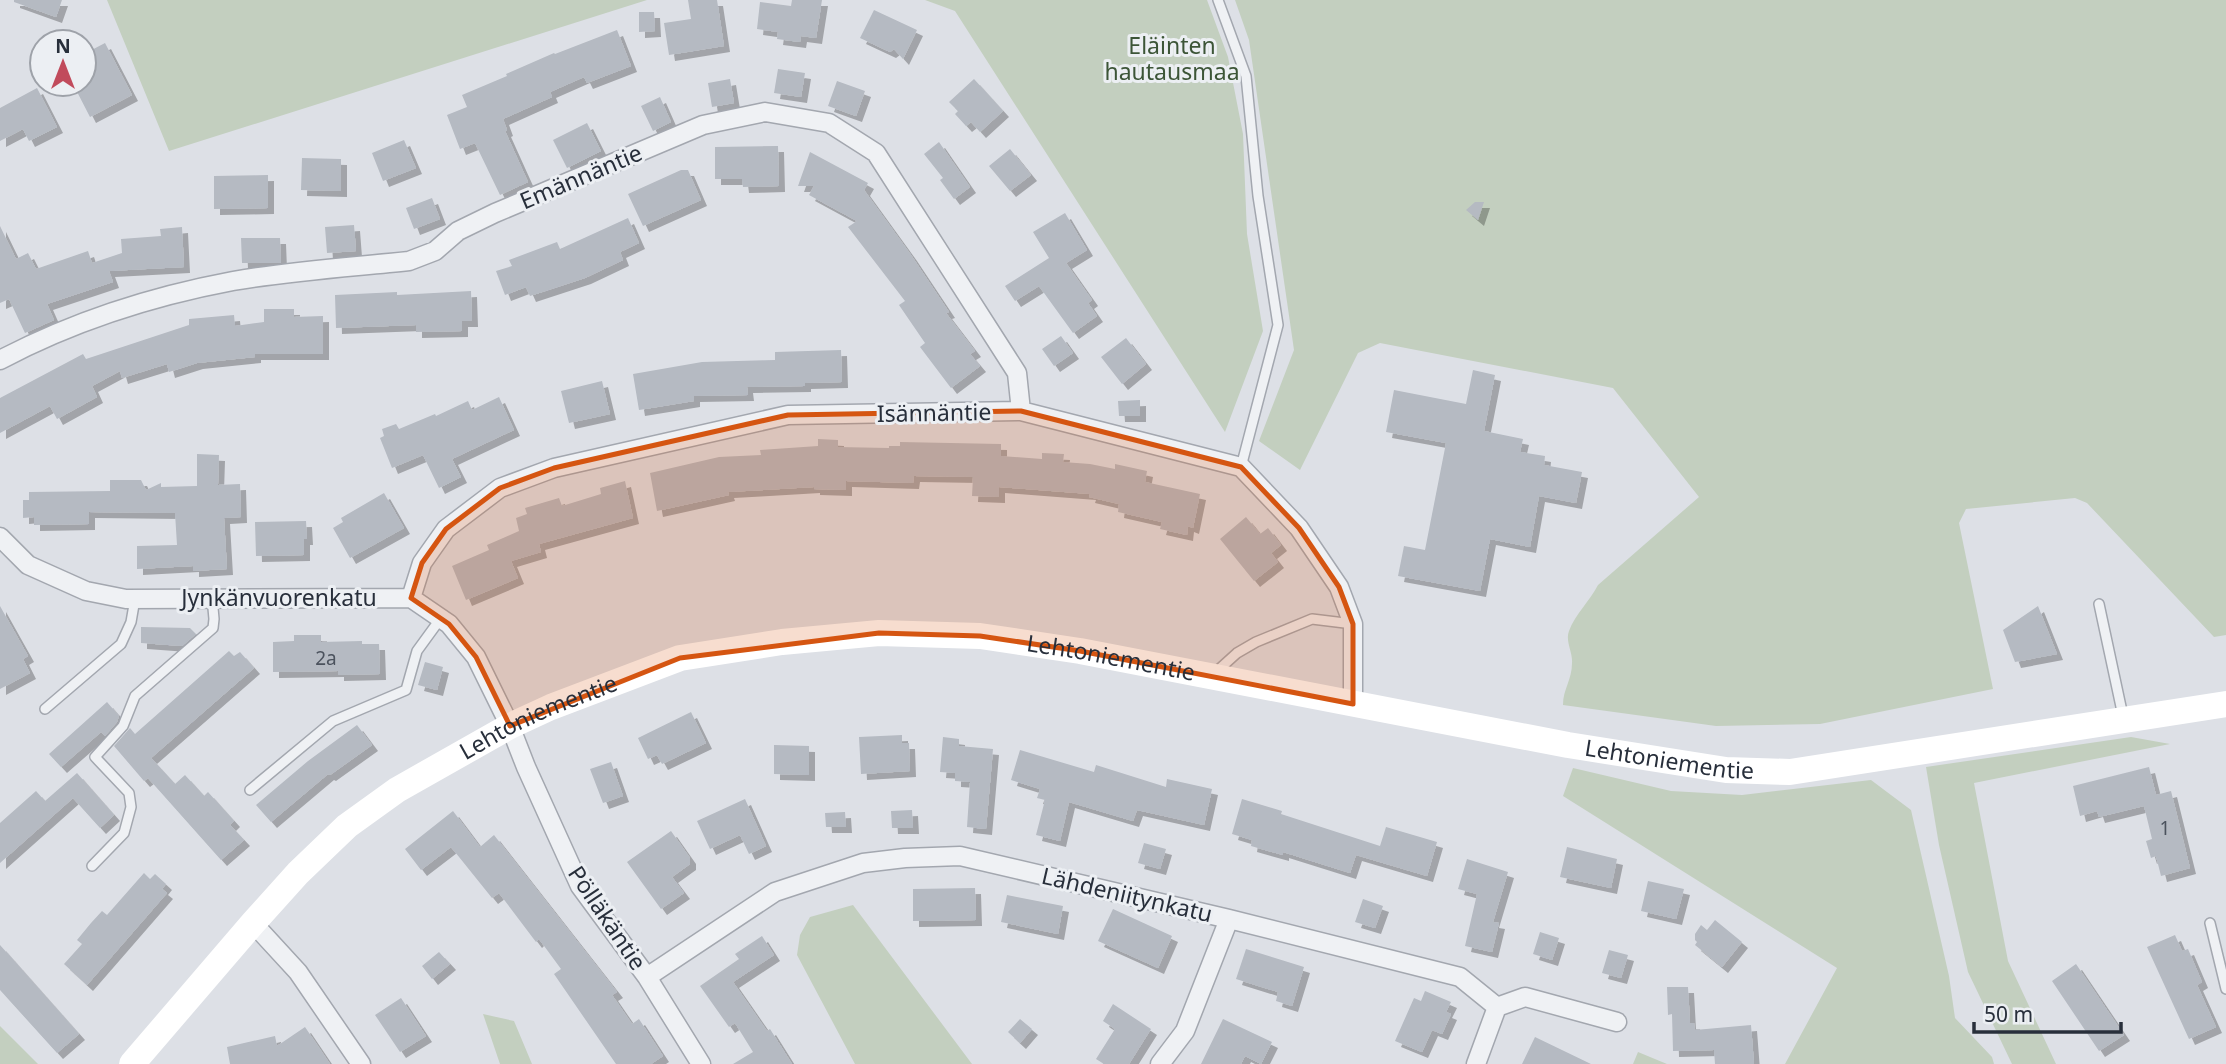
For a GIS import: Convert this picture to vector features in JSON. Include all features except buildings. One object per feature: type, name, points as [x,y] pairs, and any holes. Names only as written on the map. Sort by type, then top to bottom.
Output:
[{"type":"main road","name":"Lehtoniementie","points":[[132,1064],[298,873],[347,826],[397,790],[510,726],[551,707],[680,658],[782,642],[879,633],[980,636],[1080,651],[1568,745],[1726,770],[1790,772],[2124,721],[2225,709]]},
{"type":"street","name":"Emännäntie","points":[[0,360],[102,316],[174,295],[234,281],[409,261],[435,251],[458,231],[483,219],[704,125],[765,112],[829,124],[876,153],[1017,373],[1021,411]]},
{"type":"street","name":"Isännäntie","points":[[411,598],[422,563],[446,529],[500,488],[555,468],[788,415],[1021,411],[1241,467]]},
{"type":"street","points":[[1241,467],[1299,528],[1339,587],[1353,624],[1353,704]]},
{"type":"street","name":"Jynkänvuorenkatu","points":[[0,537],[28,565],[86,591],[135,599],[411,598]]},
{"type":"street","points":[[411,598],[449,624],[476,657],[510,726]]},
{"type":"street","name":"Pölläkäntie","points":[[510,726],[580,886],[647,977],[701,1064]]},
{"type":"street","name":"Lähdeniitynkatu","points":[[647,977],[775,892],[863,863],[960,856],[1461,977],[1497,1007]]},
{"type":"street","points":[[1160,1064],[1185,1031],[1228,919]]},
{"type":"street","points":[[253,923],[298,972],[361,1064]]},
{"type":"street","points":[[1476,1064],[1497,1007],[1525,997],[1617,1022]]},
{"type":"lane","points":[[1218,0],[1246,76],[1258,196],[1278,325],[1241,467]]},
{"type":"lane","points":[[92,866],[124,833],[131,807],[129,793],[95,757],[123,726],[135,696],[213,628],[215,618],[212,597]]},
{"type":"lane","points":[[45,709],[121,644],[131,622],[135,599]]},
{"type":"lane","points":[[2099,604],[2124,721]]},
{"type":"lane","points":[[250,790],[333,721],[406,690],[417,650],[441,618]]},
{"type":"lane","points":[[1211,676],[1237,653],[1256,642],[1312,618],[1353,624]]},
{"type":"lane","points":[[2210,922],[2226,989]]},
{"type":"highlighted area","points":[[1021,411],[1241,467],[1299,528],[1339,587],[1353,624],[1353,704],[1080,651],[980,636],[879,633],[680,658],[510,726],[476,657],[449,624],[411,598],[422,563],[446,529],[500,488],[554,468],[788,415]]},
{"type":"green space","points":[[107,0],[647,0],[169,151]]},
{"type":"green space","name":"Eläinten hautausmaa","points":[[925,0],[1207,0],[1228,57],[1243,134],[1247,234],[1263,331],[1225,432],[955,11]]},
{"type":"green space","points":[[1235,0],[2226,0],[2226,635],[2214,637],[2087,503],[2075,498],[1966,509],[1959,523],[1993,689],[1820,724],[1716,726],[1563,705],[1572,669],[1568,635],[1575,619],[1598,585],[1699,497],[1613,388],[1380,343],[1358,353],[1300,470],[1259,441],[1294,350],[1249,40]]},
{"type":"green space","points":[[2131,737],[2170,744],[1974,783],[2008,961],[2056,1064],[2012,1064],[1968,972],[1939,845],[1926,767]]},
{"type":"green space","points":[[1573,768],[1671,791],[1742,795],[1871,780],[1911,810],[1949,976],[1955,1018],[1992,1057],[1994,1064],[1785,1064],[1837,968],[1563,796]]},
{"type":"green space","points":[[853,905],[972,1064],[855,1064],[797,955],[800,935],[810,917]]},
{"type":"green space","points":[[483,1014],[514,1021],[532,1064],[500,1064]]},
{"type":"green space","points":[[0,1026],[38,1064],[0,1064]]},
{"type":"green space","points":[[1638,1052],[1667,1064],[1633,1064]]}]
